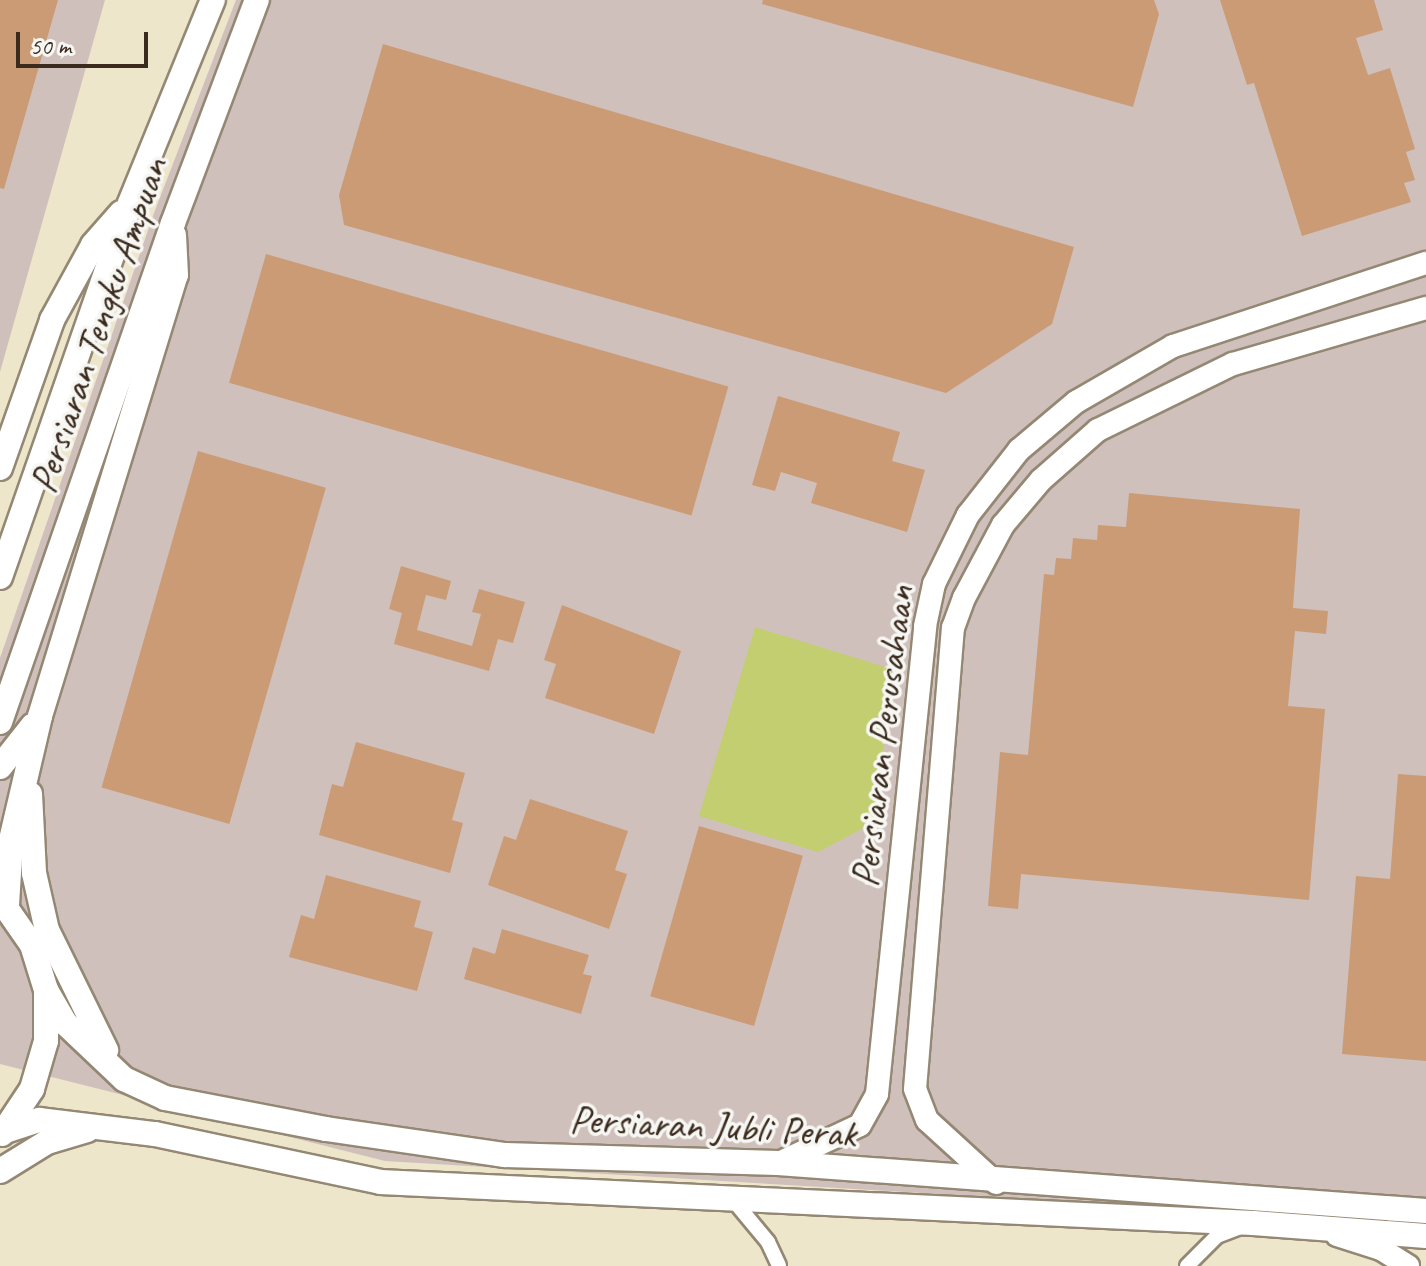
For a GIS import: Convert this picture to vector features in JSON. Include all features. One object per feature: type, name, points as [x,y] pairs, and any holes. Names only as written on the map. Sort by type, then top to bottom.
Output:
[{"type":"main road","name":"Persiaran Tengku Ampuan","points":[[0,577],[130,203],[213,0]]},
{"type":"main road","name":"Persiaran Tengku Ampuan","points":[[0,722],[173,223],[257,0]]},
{"type":"main road","points":[[0,468],[52,320],[93,245],[130,203]]},
{"type":"main road","points":[[2,1134],[32,1089],[46,1041],[46,990],[32,945],[4,902],[11,840],[40,716],[176,275],[173,223]]},
{"type":"main road","name":"Persiaran Perusahaan","points":[[778,1163],[838,1139],[860,1125],[877,1094],[925,626],[934,584],[968,515],[1019,450],[1042,430],[1076,402],[1173,346],[1426,263]]},
{"type":"main road","name":"Persiaran Perusahaan","points":[[996,1183],[927,1120],[915,1089],[953,628],[964,598],[1003,525],[1041,480],[1098,430],[1233,364],[1426,308]]},
{"type":"main road","points":[[0,767],[40,716]]},
{"type":"main road","points":[[29,765],[34,873],[47,930],[92,1031],[140,1086]]},
{"type":"main road","name":"Persiaran Jubli Perak","points":[[46,990],[66,1024],[95,1055],[140,1086],[165,1098],[326,1129],[505,1155],[778,1163],[996,1183],[1426,1211]]},
{"type":"main road","name":"Persiaran Jubli Perak","points":[[2,1134],[39,1120],[101,1127],[380,1182],[1253,1223],[1426,1236]]},
{"type":"main road","points":[[0,1171],[47,1142],[101,1127]]},
{"type":"main road","points":[[1310,1227],[1381,1249],[1408,1266]]},
{"type":"street","points":[[734,1201],[768,1242],[779,1266]]},
{"type":"street","points":[[1187,1266],[1217,1236],[1253,1223]]},
{"type":"shaded area","points":[[0,0],[105,0],[0,372]]},
{"type":"shaded area","points":[[236,0],[1426,0],[1426,1223],[385,1161],[0,1064],[0,658],[154,213]]},
{"type":"green space","points":[[755,627],[892,669],[875,822],[818,852],[699,816]]},
{"type":"building","points":[[0,0],[58,0],[4,189],[0,188]]},
{"type":"building","points":[[763,0],[1154,0],[1159,14],[1133,107],[762,4]]},
{"type":"building","points":[[1220,0],[1374,0],[1383,30],[1356,38],[1368,75],[1390,68],[1415,149],[1406,152],[1415,180],[1404,183],[1411,202],[1302,236],[1254,83],[1247,85]]},
{"type":"building","points":[[383,44],[1074,247],[1052,324],[946,393],[344,225],[339,195]]},
{"type":"building","points":[[266,254],[728,387],[691,515],[229,383]]},
{"type":"building","points":[[778,396],[900,432],[892,461],[925,470],[907,532],[811,503],[817,483],[781,472],[775,491],[752,485]]},
{"type":"building","points":[[198,451],[326,488],[229,824],[102,787]]},
{"type":"building","points":[[1129,493],[1300,509],[1293,608],[1328,611],[1326,634],[1295,631],[1288,706],[1325,709],[1309,900],[1021,874],[1018,909],[988,906],[1000,752],[1028,755],[1044,574],[1054,575],[1056,558],[1071,559],[1073,538],[1097,540],[1098,525],[1126,527]]},
{"type":"building","points":[[401,566],[451,581],[446,600],[426,595],[417,630],[472,646],[481,614],[472,612],[479,589],[525,602],[513,643],[498,639],[489,671],[394,644],[402,613],[389,609]]},
{"type":"building","points":[[562,605],[681,651],[654,734],[545,698],[556,664],[544,660]]},
{"type":"building","points":[[356,742],[465,773],[452,820],[463,823],[450,873],[319,835],[332,784],[343,787]]},
{"type":"building","points":[[1398,774],[1426,776],[1426,1061],[1342,1054],[1356,876],[1390,879]]},
{"type":"building","points":[[530,799],[628,831],[615,870],[627,874],[609,929],[488,885],[504,836],[516,840]]},
{"type":"building","points":[[699,826],[803,856],[754,1026],[650,996]]},
{"type":"building","points":[[326,875],[421,901],[414,927],[433,932],[417,991],[289,957],[301,915],[314,919]]},
{"type":"building","points":[[502,929],[589,955],[583,974],[592,976],[581,1014],[464,979],[473,947],[495,954]]}]
